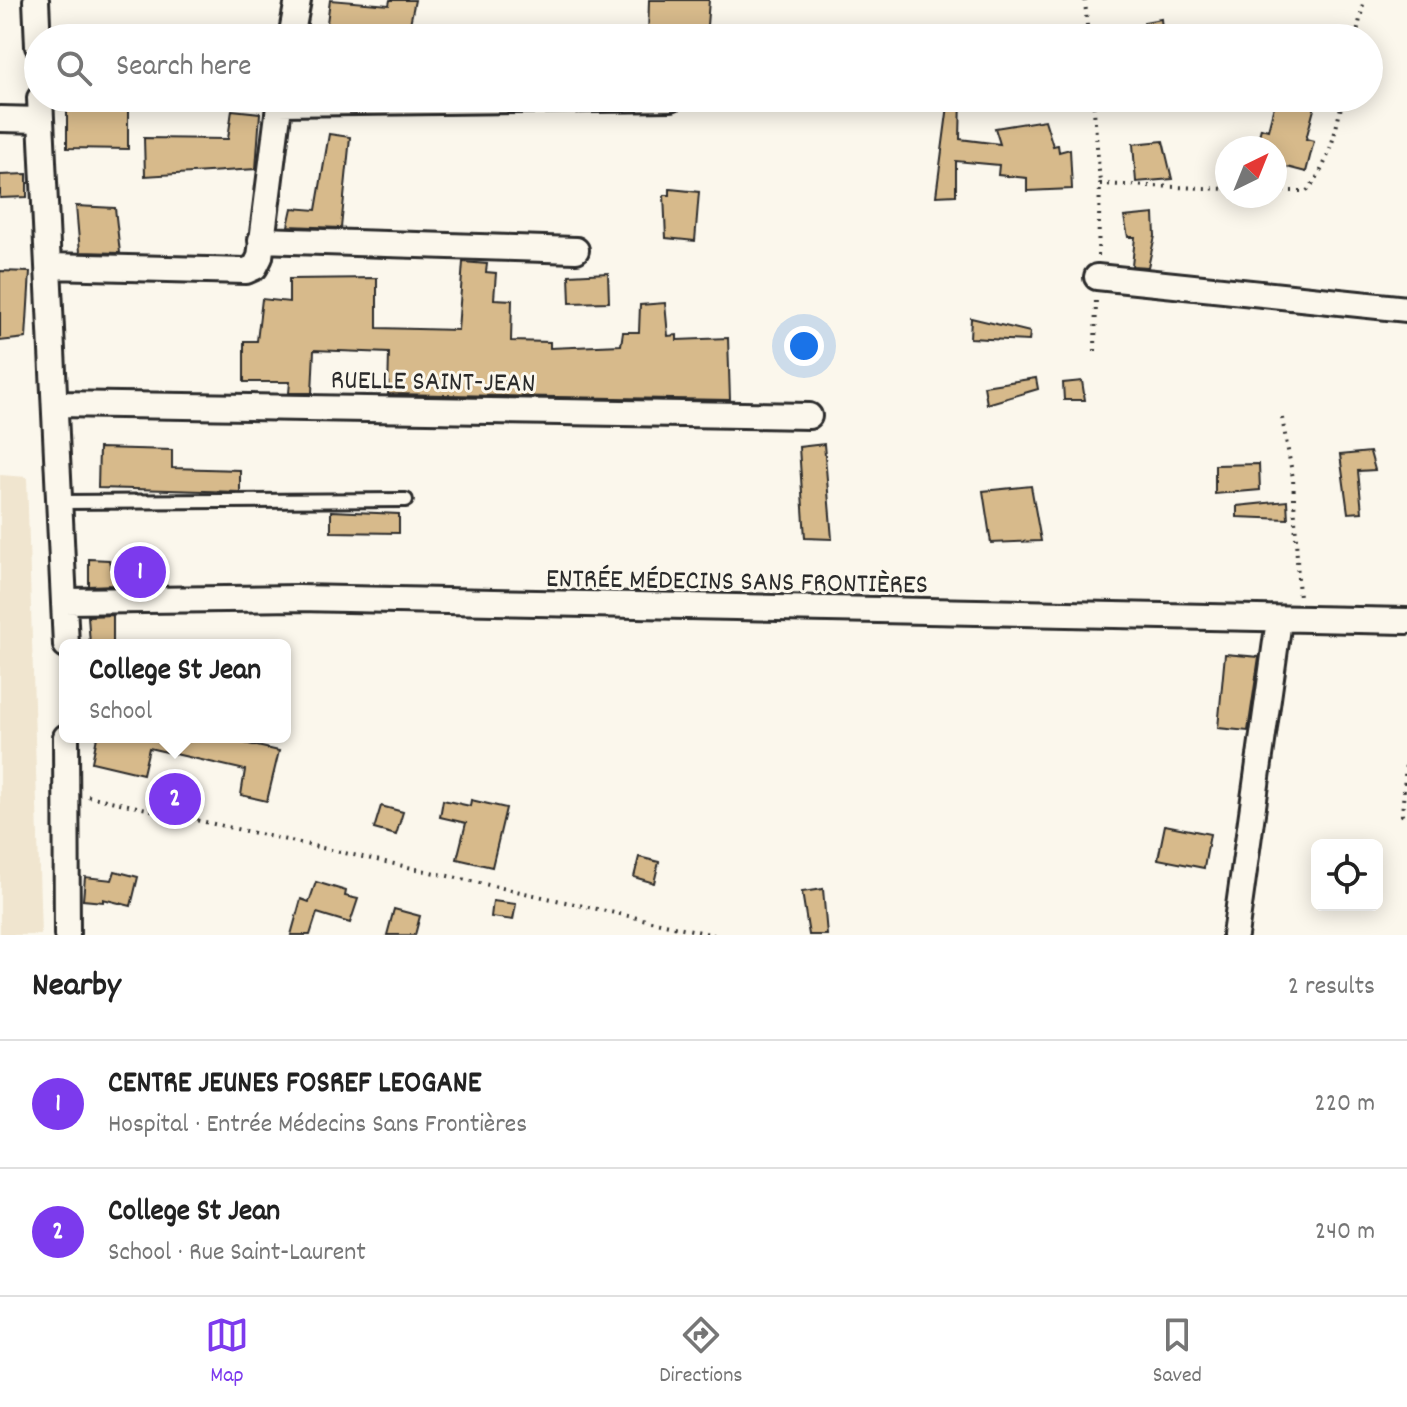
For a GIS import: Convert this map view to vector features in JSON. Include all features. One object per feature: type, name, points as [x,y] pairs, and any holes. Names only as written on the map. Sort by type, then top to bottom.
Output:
[{"type":"street","points":[[36,0],[37,24]]},
{"type":"street","points":[[294,24],[298,0]]},
{"type":"street","points":[[0,119],[29,112]]},
{"type":"street","points":[[41,112],[66,639]]},
{"type":"street","points":[[50,266],[246,271],[255,267],[278,112]]},
{"type":"street","points":[[261,240],[576,250]]},
{"type":"street","points":[[1097,277],[1407,309]]},
{"type":"street","name":"RUELLE SAINT-JEAN","points":[[56,404],[809,416]]},
{"type":"street","name":"ENTRÉE MÉDECINS SANS FRONTIÈRES","points":[[65,601],[298,598],[1407,621]]},
{"type":"street","points":[[1235,935],[1290,620]]},
{"type":"street","points":[[66,743],[67,935]]},
{"type":"lane","points":[[61,502],[406,500]]},
{"type":"path","points":[[1085,0],[1087,24]]},
{"type":"path","points":[[1359,24],[1364,0]]},
{"type":"path","points":[[1094,112],[1100,184],[1095,351]]},
{"type":"path","points":[[1287,191],[1307,191],[1317,180],[1330,154],[1340,112]]},
{"type":"path","points":[[1100,184],[1215,189]]},
{"type":"path","points":[[1282,418],[1294,491],[1290,620]]},
{"type":"path","points":[[1407,750],[1402,815],[1407,818]]},
{"type":"path","points":[[66,791],[714,935]]},
{"type":"shaded area","points":[[0,475],[27,477],[41,935],[0,935]]},
{"type":"building","points":[[330,0],[389,5],[390,0],[415,0],[410,24],[327,24]]},
{"type":"building","points":[[649,0],[709,0],[707,24],[648,24]]},
{"type":"building","points":[[1161,19],[1162,24],[1144,24]]},
{"type":"building","points":[[67,112],[128,112],[128,149],[67,148]]},
{"type":"building","points":[[232,112],[260,113],[256,169],[145,176],[144,138],[228,139]]},
{"type":"building","points":[[947,112],[961,112],[960,139],[1000,144],[995,128],[1045,120],[1053,146],[1058,145],[1059,152],[1070,149],[1072,189],[1027,191],[1027,178],[998,175],[999,165],[956,161],[956,195],[936,196]]},
{"type":"building","points":[[1272,112],[1313,112],[1306,139],[1314,141],[1306,172],[1287,167],[1287,136],[1259,136],[1261,128],[1268,130]]},
{"type":"building","points":[[329,134],[350,137],[341,228],[288,226],[292,208],[316,210]]},
{"type":"building","points":[[1163,141],[1172,179],[1136,182],[1133,144]]},
{"type":"building","points":[[27,174],[27,197],[0,198],[0,175]]},
{"type":"building","points":[[670,189],[699,192],[695,241],[666,238],[664,195],[670,195]]},
{"type":"building","points":[[76,206],[115,208],[120,253],[80,252]]},
{"type":"building","points":[[1154,214],[1155,236],[1148,267],[1132,266],[1135,237],[1128,237],[1124,217]]},
{"type":"building","points":[[463,262],[487,264],[486,272],[496,273],[494,299],[512,300],[511,341],[550,342],[550,348],[621,345],[623,332],[639,332],[640,305],[665,303],[668,336],[677,335],[677,340],[728,338],[730,400],[388,394],[389,353],[314,350],[312,393],[289,393],[290,382],[244,382],[244,341],[257,341],[262,299],[289,302],[289,279],[377,278],[377,328],[458,330]]},
{"type":"building","points":[[0,271],[30,272],[26,338],[0,341]]},
{"type":"building","points":[[608,273],[609,302],[570,303],[569,275]]},
{"type":"building","points":[[971,318],[1030,332],[1029,341],[970,338]]},
{"type":"building","points":[[1036,378],[1038,389],[987,404],[984,386]]},
{"type":"building","points":[[1082,381],[1085,400],[1064,400],[1063,383]]},
{"type":"building","points":[[824,444],[832,539],[805,538],[799,447]]},
{"type":"building","points":[[99,448],[172,450],[172,468],[240,470],[240,492],[98,488]]},
{"type":"building","points":[[1370,452],[1375,470],[1358,471],[1362,512],[1348,513],[1340,455]]},
{"type":"building","points":[[1259,464],[1260,490],[1215,494],[1215,465]]},
{"type":"building","points":[[1031,486],[1041,541],[991,543],[983,491]]},
{"type":"building","points":[[1287,501],[1288,519],[1237,517],[1237,506]]},
{"type":"building","points":[[331,511],[399,514],[399,533],[331,532]]},
{"type":"building","points":[[89,559],[109,560],[114,585],[89,586]]},
{"type":"building","points":[[113,615],[113,639],[90,639],[88,616]]},
{"type":"building","points":[[1225,654],[1259,657],[1248,731],[1218,728]]},
{"type":"building","points":[[96,743],[244,743],[279,751],[267,801],[241,795],[245,770],[149,748],[143,774],[92,762]]},
{"type":"building","points":[[443,800],[470,806],[471,800],[506,808],[492,867],[457,859],[466,823],[440,817]]},
{"type":"building","points":[[381,806],[403,812],[396,835],[374,829]]},
{"type":"building","points":[[1165,825],[1210,834],[1204,868],[1158,859]]},
{"type":"building","points":[[639,857],[659,862],[654,883],[634,877]]},
{"type":"building","points":[[115,871],[138,877],[131,906],[103,899],[103,902],[83,900],[85,877],[112,880]]},
{"type":"building","points":[[316,882],[346,891],[345,896],[358,899],[350,923],[317,913],[310,935],[291,935],[301,899],[309,902]]},
{"type":"building","points":[[823,889],[827,935],[809,935],[802,892]]},
{"type":"building","points":[[493,901],[516,904],[513,920],[491,917]]},
{"type":"building","points":[[394,909],[420,916],[415,935],[387,935]]},
{"type":"place","name":"CENTRE JEUNES FOSREF LEOGANE","points":[[140,572]]},
{"type":"place","name":"College St Jean","points":[[175,799]]}]
